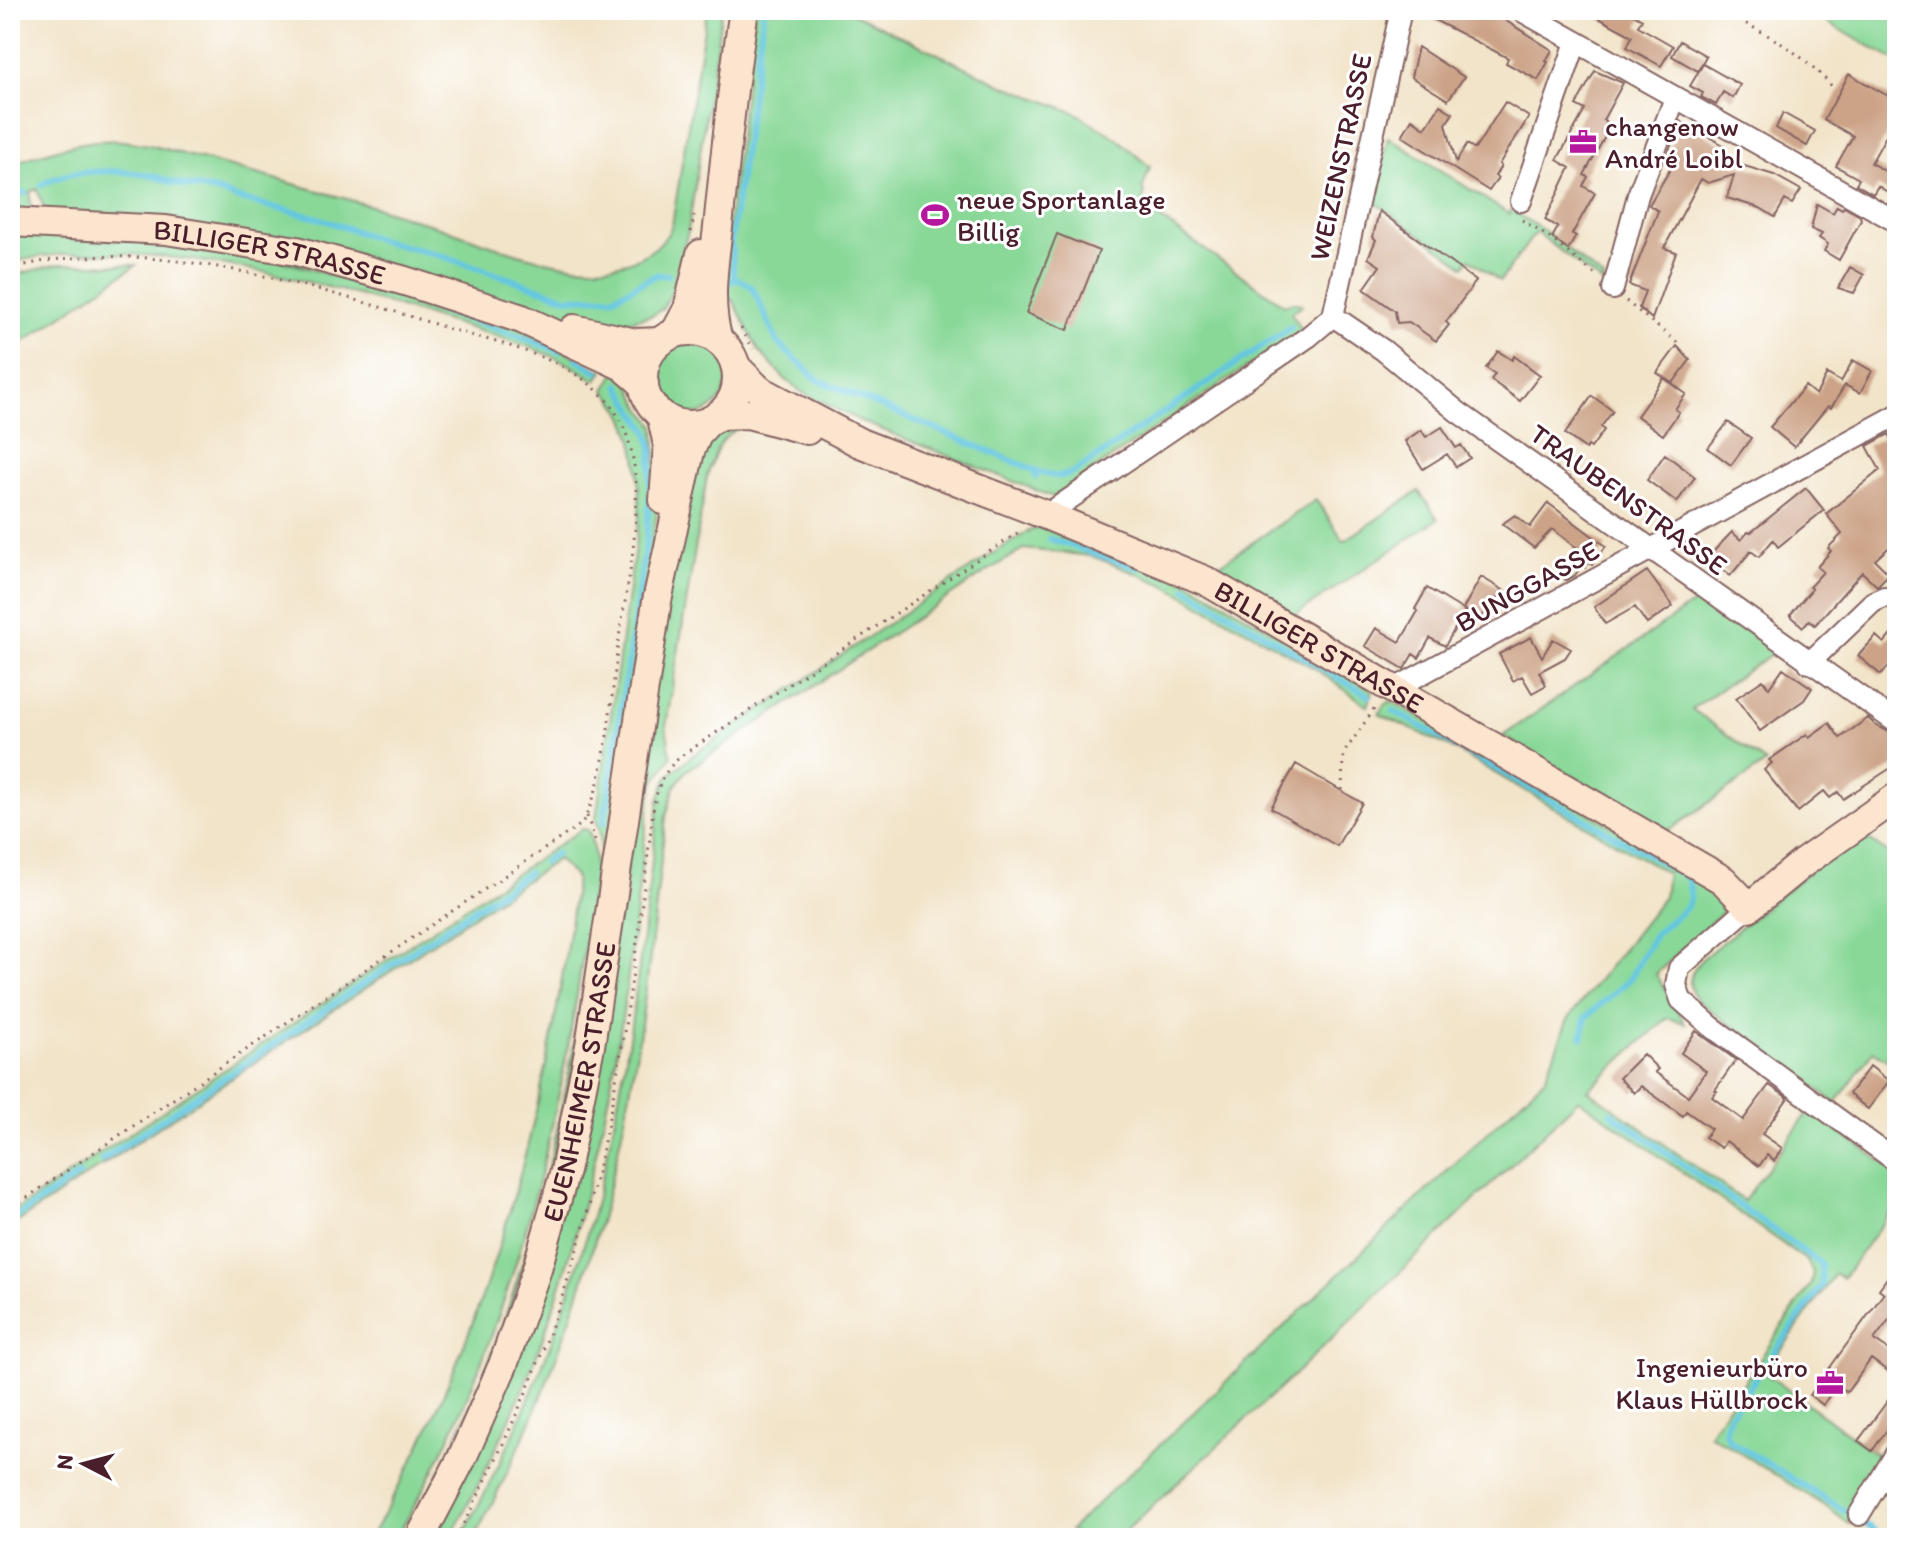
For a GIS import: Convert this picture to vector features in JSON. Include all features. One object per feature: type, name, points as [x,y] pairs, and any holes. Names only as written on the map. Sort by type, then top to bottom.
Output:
[{"type":"street","points":[[729,333],[728,351],[746,362],[728,405],[713,418],[695,424],[680,424],[661,414],[647,398],[644,384],[646,362],[684,318],[692,296],[725,136],[744,10]]},
{"type":"street","name":"WEIZENSTRASSE","points":[[1333,316],[1401,10]]},
{"type":"street","points":[[1520,10],[1897,222]]},
{"type":"street","points":[[1530,191],[1576,42]]},
{"type":"street","points":[[1613,289],[1638,195],[1675,98]]},
{"type":"street","points":[[725,136],[712,301],[713,319],[729,333]]},
{"type":"street","name":"BILLIGER STRASSE","points":[[10,222],[166,230],[257,243],[343,263],[522,319],[623,366],[644,384]]},
{"type":"street","points":[[1046,515],[1308,337],[1333,316]]},
{"type":"street","name":"TRAUBENSTRASSE","points":[[1333,316],[1403,365],[1458,412],[1897,723]]},
{"type":"street","name":"BILLIGER STRASSE","points":[[522,319],[621,340],[667,338]]},
{"type":"street","points":[[667,338],[695,331],[729,333]]},
{"type":"street","name":"BILLIGER STRASSE","points":[[746,362],[759,390],[860,443],[1206,581],[1723,880],[1749,907]]},
{"type":"street","name":"EUENHEIMER STRASSE","points":[[657,601],[668,456],[661,414]]},
{"type":"street","name":"BILLIGER STRASSE","points":[[713,418],[748,414],[860,443]]},
{"type":"street","name":"BUNGGASSE","points":[[1391,687],[1652,550],[1897,415]]},
{"type":"street","name":"EUENHEIMER STRASSE","points":[[420,1538],[462,1458],[503,1365],[557,1203],[590,1046],[657,601],[690,451],[698,433],[713,418]]},
{"type":"street","points":[[1809,663],[1873,602],[1884,597],[1897,597]]},
{"type":"street","points":[[1897,797],[1803,863],[1749,907],[1679,968],[1676,978],[1678,994],[1688,1008],[1897,1162]]},
{"type":"street","points":[[1859,1515],[1897,1452]]},
{"type":"path","points":[[1717,10],[1792,49],[1816,68],[1835,90]]},
{"type":"path","points":[[1530,191],[1516,217],[1547,236],[1679,344]]},
{"type":"path","points":[[10,269],[60,257],[199,265],[271,278],[357,299],[538,358],[572,372],[610,404],[625,430],[635,476],[632,548],[600,770],[595,798],[580,825],[10,1209]]},
{"type":"path","points":[[729,333],[746,362]]},
{"type":"path","points":[[709,739],[1046,515]]},
{"type":"path","points":[[1342,790],[1346,750],[1391,687]]},
{"type":"path","points":[[587,816],[597,851]]},
{"type":"green space","points":[[707,10],[722,10],[688,231],[672,291],[663,308],[653,315],[619,326],[571,322],[515,307],[46,213],[37,189],[30,192],[31,211],[10,213],[10,164],[94,141],[122,141],[160,148],[331,194],[552,263],[591,267],[628,262],[659,245],[672,225]]},
{"type":"green space","name":"neue Sportanlage Billig","points":[[755,10],[846,10],[1003,85],[1076,113],[1119,140],[1150,167],[1142,190],[1145,193],[1141,205],[1284,305],[1295,302],[1302,305],[1291,313],[1302,330],[1053,497],[865,423],[803,393],[759,351],[733,300],[719,296]]},
{"type":"green space","points":[[1805,10],[1897,10],[1897,62],[1896,61]]},
{"type":"green space","points":[[1388,137],[1509,214],[1511,210],[1547,233],[1604,279],[1603,284],[1536,232],[1500,281],[1469,259],[1464,266],[1373,201]]},
{"type":"green space","points":[[10,232],[242,250],[518,327],[603,371],[596,381],[545,353],[507,340],[374,299],[221,264],[108,253],[59,254],[10,263]]},
{"type":"green space","points":[[59,264],[136,265],[16,347],[10,338],[10,276]]},
{"type":"green space","points":[[690,341],[704,344],[716,352],[724,364],[727,378],[724,392],[716,404],[704,412],[690,415],[676,412],[664,404],[656,392],[653,378],[656,364],[664,352],[676,344]]},
{"type":"green space","points":[[616,371],[631,385],[639,404],[655,426],[658,505],[581,1028],[546,1199],[494,1360],[408,1538],[403,1538],[446,1459],[482,1379],[512,1296],[537,1213],[574,1042],[601,866],[596,819],[639,519],[638,468],[631,434],[625,418],[605,390]]},
{"type":"green space","points":[[715,428],[739,428],[722,442],[707,476],[666,726],[671,757],[650,795],[619,1039],[583,1205],[550,1318],[510,1419],[450,1538],[433,1538],[525,1338],[685,495]]},
{"type":"green space","points":[[1419,491],[1438,519],[1292,617],[1213,569],[1316,500],[1344,541]]},
{"type":"green space","points":[[1038,528],[1051,528],[1184,579],[1373,691],[1368,706],[1314,668],[1163,584],[1092,556],[1024,549],[686,771],[675,786],[666,816],[638,1046],[624,1123],[598,1230],[564,1336],[523,1439],[474,1538],[461,1538],[537,1380],[593,1213],[625,1060],[659,800],[668,776],[693,755],[986,558]]},
{"type":"green space","points":[[1705,595],[1780,648],[1692,709],[1766,763],[1668,831],[1503,736]]},
{"type":"green space","points":[[1391,701],[1717,886],[1723,905],[1721,913],[1656,974],[1685,1023],[1667,1018],[1588,1090],[1744,1201],[1810,1110],[1897,1173],[1897,1203],[1843,1278],[1835,1274],[1765,1373],[1883,1459],[1851,1510],[1849,1524],[1824,1505],[1709,1434],[1811,1284],[1813,1272],[1807,1261],[1579,1099],[1294,1375],[1118,1538],[1082,1538],[1070,1530],[1545,1078],[1568,1019],[1664,897],[1667,873],[1448,746],[1379,714],[1383,706]]},
{"type":"green space","points":[[582,829],[588,830],[594,859],[591,909],[556,1107],[518,1256],[466,1401],[433,1470],[396,1538],[370,1538],[412,1462],[449,1383],[508,1219],[549,1050],[576,878],[558,859],[10,1227],[10,1214]]},
{"type":"green space","points":[[1857,832],[1897,859],[1897,1067],[1873,1051],[1836,1103],[1697,1000],[1690,979],[1701,960]]},
{"type":"building","points":[[1415,10],[1476,10],[1492,19],[1495,14],[1552,50],[1548,62],[1538,80],[1506,63],[1508,58]]},
{"type":"building","points":[[1584,10],[1626,10],[1642,19],[1638,26],[1673,46],[1661,66],[1627,47],[1632,36]]},
{"type":"building","points":[[1680,41],[1706,56],[1698,71],[1672,56]]},
{"type":"building","points":[[1418,47],[1464,77],[1448,100],[1411,77]]},
{"type":"building","points":[[1703,64],[1740,85],[1733,98],[1723,92],[1716,105],[1690,86]]},
{"type":"building","points":[[1595,71],[1623,83],[1603,120],[1607,122],[1602,131],[1607,133],[1584,175],[1588,177],[1583,186],[1595,193],[1572,234],[1576,236],[1568,250],[1552,238],[1558,227],[1545,220],[1570,168],[1557,160],[1585,110],[1576,105]]},
{"type":"building","points":[[1849,74],[1897,101],[1897,116],[1871,163],[1897,178],[1897,198],[1878,186],[1873,194],[1856,184],[1859,179],[1836,166],[1853,136],[1824,120]]},
{"type":"building","points":[[1505,102],[1529,117],[1499,164],[1501,166],[1495,176],[1498,178],[1489,191],[1402,136],[1412,119],[1425,128],[1440,105],[1453,113],[1446,124],[1456,162],[1467,144],[1475,149]]},
{"type":"building","points":[[1783,113],[1815,131],[1807,146],[1776,128]]},
{"type":"building","points":[[1680,121],[1725,146],[1718,158],[1774,175],[1801,190],[1792,204],[1785,200],[1775,217],[1760,208],[1727,198],[1734,175],[1708,183],[1701,179],[1664,248],[1676,252],[1652,319],[1639,308],[1645,291],[1629,285],[1658,211],[1649,205],[1672,166],[1665,162]]},
{"type":"building","points":[[1817,204],[1833,213],[1837,206],[1844,207],[1860,216],[1861,220],[1839,260],[1824,251],[1828,244],[1819,238],[1822,234],[1811,229]]},
{"type":"building","points":[[1379,211],[1476,281],[1436,341],[1409,322],[1397,323],[1395,311],[1364,289],[1380,266],[1368,258],[1376,240],[1373,237]]},
{"type":"building","points":[[1057,234],[1099,251],[1068,330],[1026,313]]},
{"type":"building","points":[[1850,267],[1864,275],[1854,293],[1838,288]]},
{"type":"building","points":[[1677,346],[1690,360],[1673,383],[1657,373]]},
{"type":"building","points":[[1498,351],[1512,360],[1514,356],[1540,375],[1520,401],[1491,380],[1495,374],[1486,368]]},
{"type":"building","points":[[1853,360],[1872,371],[1860,393],[1845,385],[1831,408],[1828,406],[1794,447],[1770,427],[1805,386],[1816,395],[1827,374],[1841,382]]},
{"type":"building","points":[[1664,378],[1686,394],[1675,409],[1679,412],[1663,435],[1637,416]]},
{"type":"building","points":[[1592,396],[1613,411],[1601,427],[1604,430],[1591,448],[1588,446],[1586,449],[1565,434]]},
{"type":"building","points":[[1728,422],[1751,438],[1731,465],[1708,448]]},
{"type":"building","points":[[1442,427],[1456,448],[1461,445],[1470,458],[1456,467],[1447,454],[1423,469],[1405,441],[1421,430],[1426,437]]},
{"type":"building","points":[[1889,434],[1897,449],[1897,540],[1875,560],[1889,574],[1877,586],[1862,572],[1815,625],[1809,620],[1803,627],[1790,615],[1823,572],[1817,567],[1831,551],[1828,548],[1842,534],[1826,514],[1880,470],[1867,446]]},
{"type":"building","points":[[1665,454],[1695,477],[1677,502],[1647,480]]},
{"type":"building","points":[[1806,488],[1824,510],[1778,547],[1773,540],[1759,557],[1751,551],[1730,576],[1708,557],[1732,532],[1741,540]]},
{"type":"building","points":[[1548,503],[1606,546],[1592,565],[1582,566],[1566,580],[1559,575],[1559,568],[1571,559],[1569,557],[1576,547],[1552,529],[1534,548],[1502,524],[1515,515],[1530,527]]},
{"type":"building","points":[[1647,571],[1673,606],[1647,624],[1635,607],[1605,624],[1594,607]]},
{"type":"building","points":[[1481,577],[1503,590],[1480,619],[1463,609]]},
{"type":"building","points":[[1427,588],[1465,611],[1445,646],[1430,638],[1419,658],[1413,654],[1404,669],[1365,646],[1376,628],[1400,642]]},
{"type":"building","points":[[1897,628],[1897,657],[1881,675],[1858,656],[1876,636],[1884,643]]},
{"type":"building","points":[[1531,637],[1542,657],[1553,639],[1571,649],[1565,658],[1539,672],[1546,685],[1532,693],[1522,676],[1513,681],[1499,654]]},
{"type":"building","points":[[1783,668],[1812,688],[1804,700],[1760,731],[1736,698],[1763,680],[1769,688]]},
{"type":"building","points":[[1868,718],[1897,736],[1897,764],[1843,799],[1838,792],[1830,798],[1824,791],[1798,812],[1764,770],[1772,763],[1769,760],[1829,723],[1840,738]]},
{"type":"building","points":[[1296,764],[1362,803],[1337,846],[1271,808]]},
{"type":"building","points":[[1696,1031],[1736,1060],[1712,1097],[1743,1120],[1769,1085],[1788,1098],[1762,1134],[1782,1148],[1774,1161],[1767,1155],[1759,1166],[1726,1141],[1721,1148],[1705,1137],[1711,1129],[1686,1111],[1683,1116],[1641,1086],[1634,1093],[1619,1078],[1643,1054],[1658,1069],[1655,1072],[1688,1096],[1706,1071],[1681,1053]]},
{"type":"building","points":[[1870,1066],[1889,1081],[1868,1109],[1849,1094]]},
{"type":"building","points":[[1897,1264],[1897,1309],[1874,1340],[1897,1356],[1897,1378],[1871,1359],[1847,1392],[1837,1384],[1823,1405],[1810,1395],[1884,1293],[1879,1289]]},
{"type":"building","points":[[1897,1388],[1897,1416],[1872,1451],[1858,1441]]},
{"type":"waterway","points":[[734,280],[731,241],[764,10]]},
{"type":"waterway","points":[[42,185],[53,179],[80,173],[126,172],[152,176],[318,218],[568,298],[614,297],[656,275],[668,275]]},
{"type":"waterway","points":[[10,194],[25,193]]},
{"type":"waterway","points":[[729,282],[738,279],[752,287],[778,343],[818,380],[1034,470],[1036,477]]},
{"type":"waterway","points":[[418,303],[560,352]]},
{"type":"waterway","points":[[1034,470],[1055,476],[1076,471],[1291,327]]},
{"type":"waterway","points":[[577,359],[598,372]]},
{"type":"waterway","points":[[604,823],[647,535],[652,448],[649,434],[619,385]]},
{"type":"waterway","points":[[1050,539],[1139,568]]},
{"type":"waterway","points":[[1186,588],[1369,696]]},
{"type":"waterway","points":[[1394,711],[1689,881],[1690,900],[1686,908],[1656,933],[1629,980],[1586,1017],[1582,1038]]},
{"type":"waterway","points":[[544,862],[556,854]]},
{"type":"waterway","points":[[102,1160],[528,873]]},
{"type":"waterway","points":[[1611,1113],[1821,1264],[1822,1285],[1729,1416],[1725,1432],[1730,1441],[1845,1511]]},
{"type":"waterway","points":[[10,1221],[79,1175]]},
{"type":"waterway","points":[[1867,1525],[1884,1538]]},
{"type":"place","name":"changenow André Loibl","points":[[1583,142]]},
{"type":"place","name":"neue Sportanlage Billig","points":[[935,215]]},
{"type":"place","name":"Ingenieurbüro Klaus Hüllbrock","points":[[1830,1383]]}]
